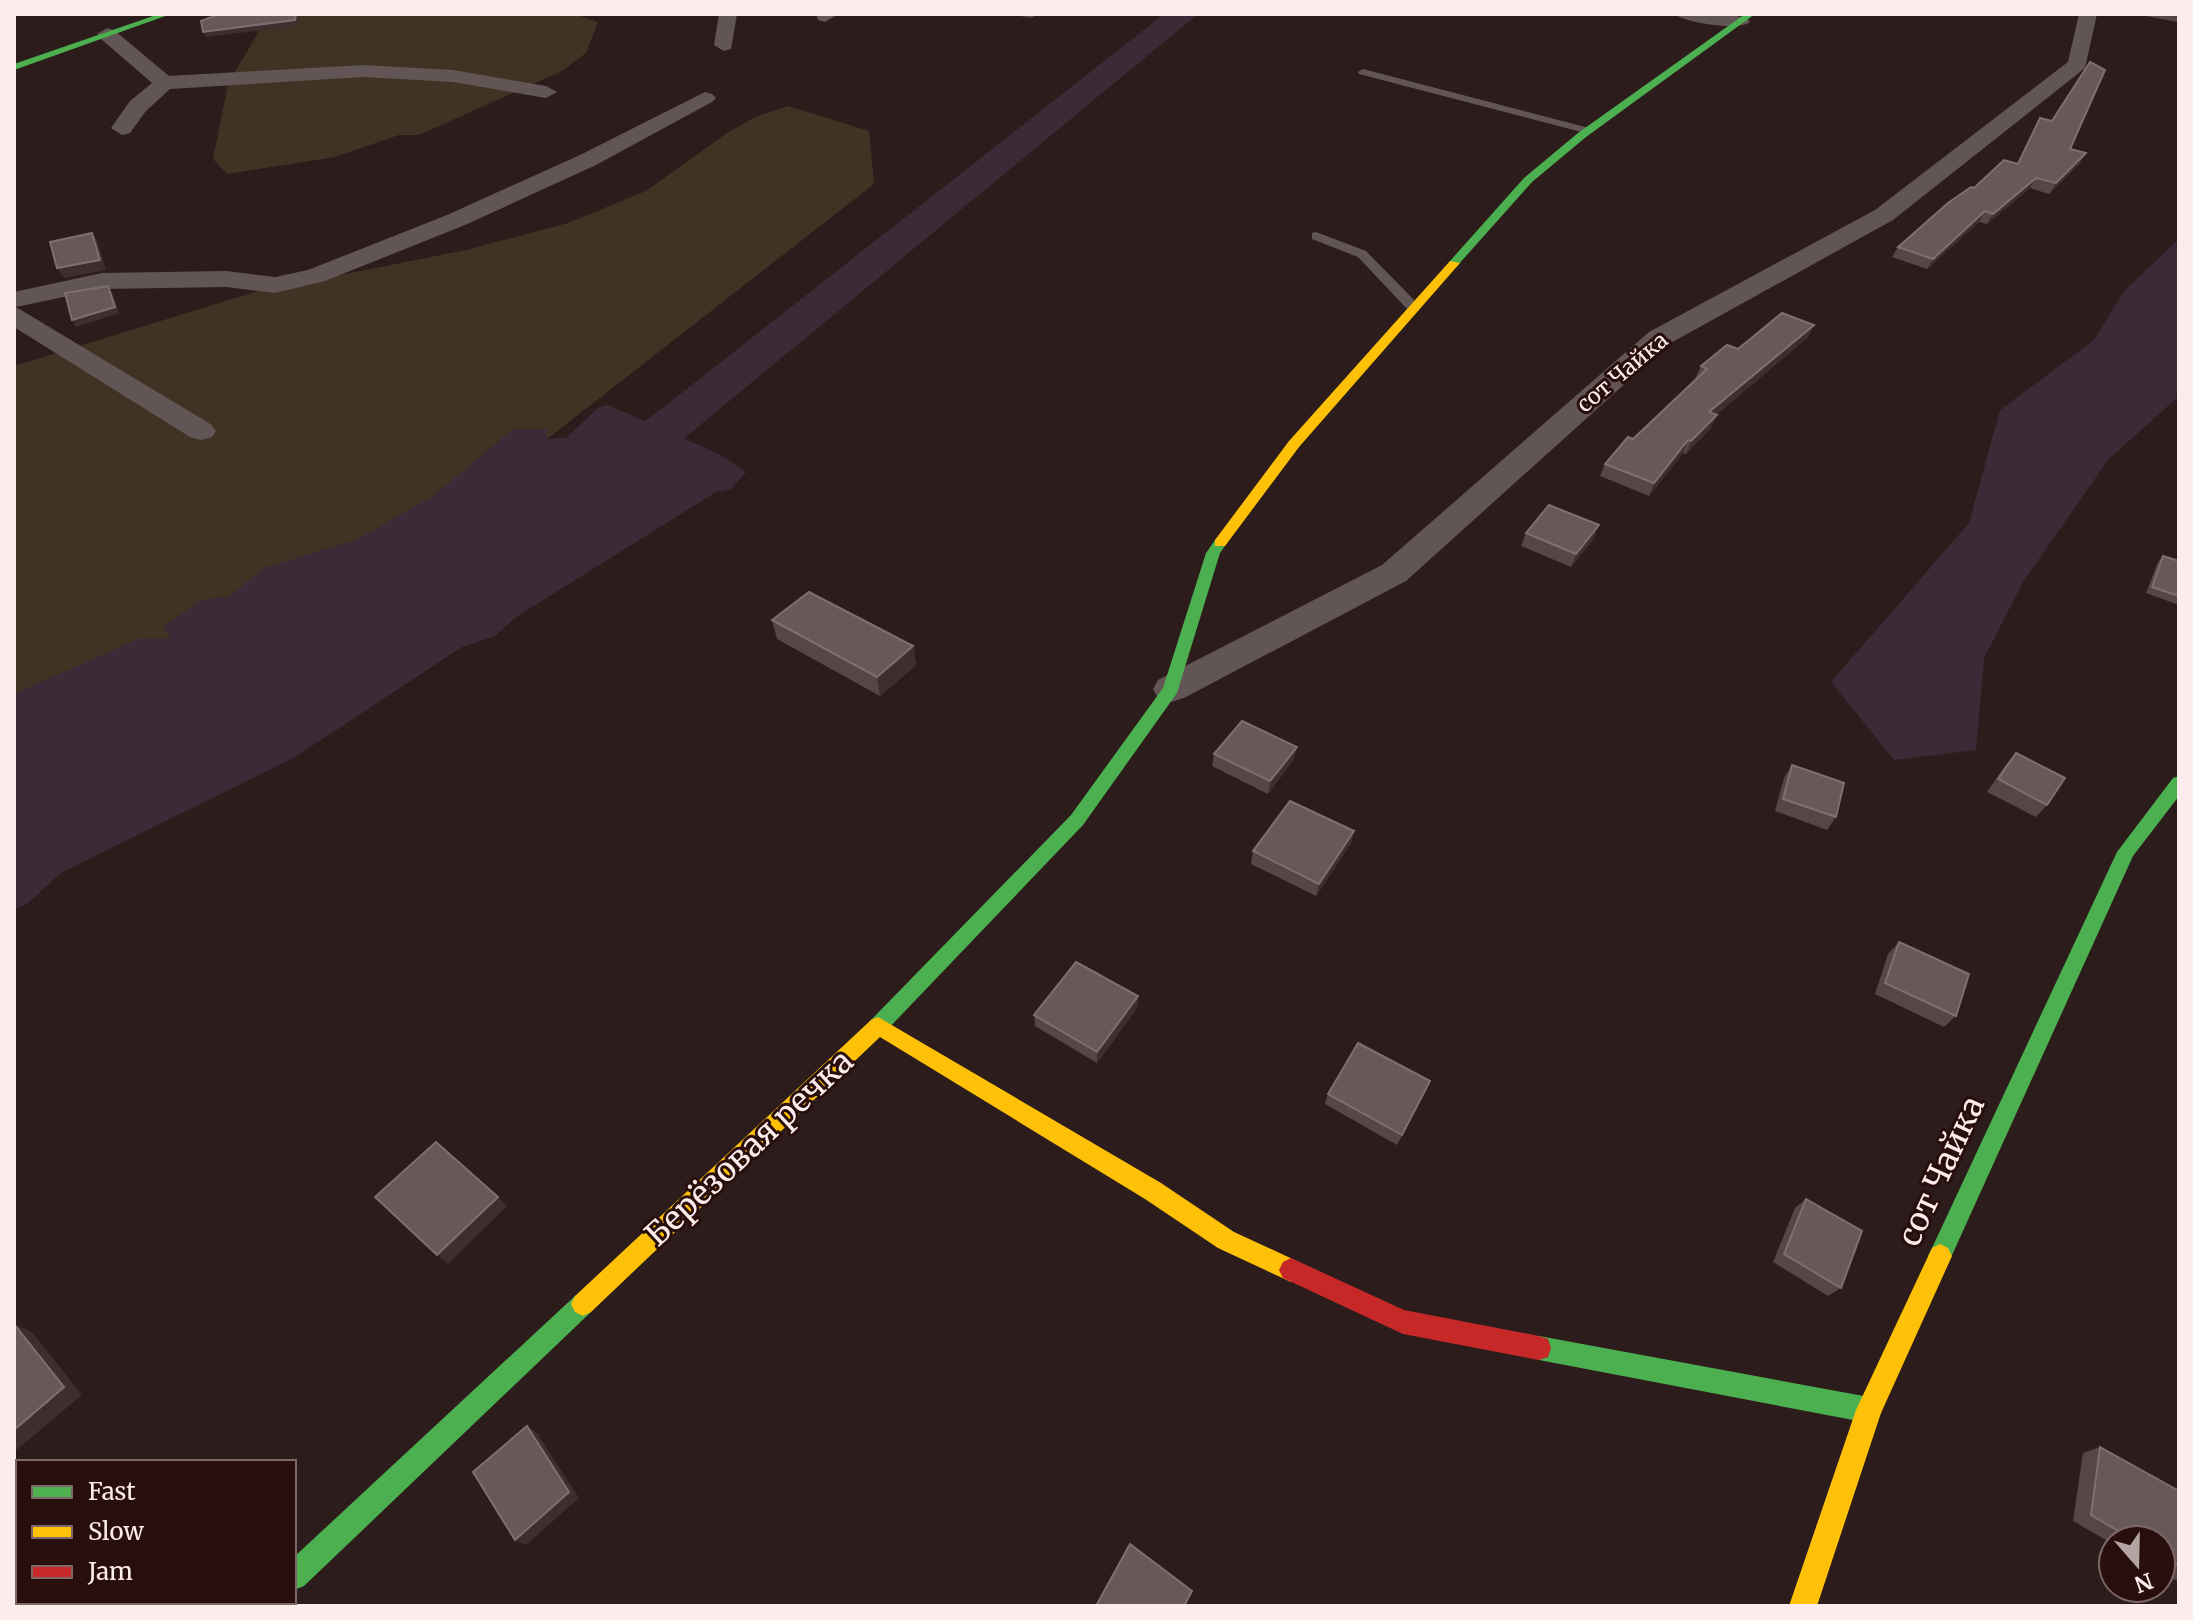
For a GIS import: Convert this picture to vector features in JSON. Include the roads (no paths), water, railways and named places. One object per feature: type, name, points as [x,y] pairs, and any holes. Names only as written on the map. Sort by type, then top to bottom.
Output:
[{"type":"street","points":[[14,67],[167,14]]},
{"type":"street","points":[[724,45],[728,14]]},
{"type":"street","points":[[1684,14],[1746,18]]},
{"type":"street","name":"сот Чайка","points":[[1171,689],[1394,573],[1659,338],[1884,215],[2078,64],[2088,14]]},
{"type":"street","name":"Берёзовая речка","points":[[296,1574],[879,1026],[1077,820],[1171,689],[1213,553],[1294,444],[1528,180],[1589,131],[1746,18]]},
{"type":"street","points":[[107,34],[164,83]]},
{"type":"street","points":[[122,128],[138,106],[164,83],[363,71],[453,76],[546,92]]},
{"type":"street","points":[[14,300],[102,281],[226,279],[275,285],[316,276],[456,220],[588,160],[705,98]]},
{"type":"street","points":[[14,315],[201,431]]},
{"type":"street","name":"сот Чайка","points":[[1803,1606],[1869,1410],[2126,852],[2179,783]]},
{"type":"street","points":[[879,1026],[1153,1191],[1226,1240],[1403,1322],[1869,1410]]},
{"type":"lane","points":[[1363,72],[1589,131]]},
{"type":"lane","points":[[1316,236],[1362,254],[1414,308]]},
{"type":"waterway","points":[[595,486],[1183,14]]}]
